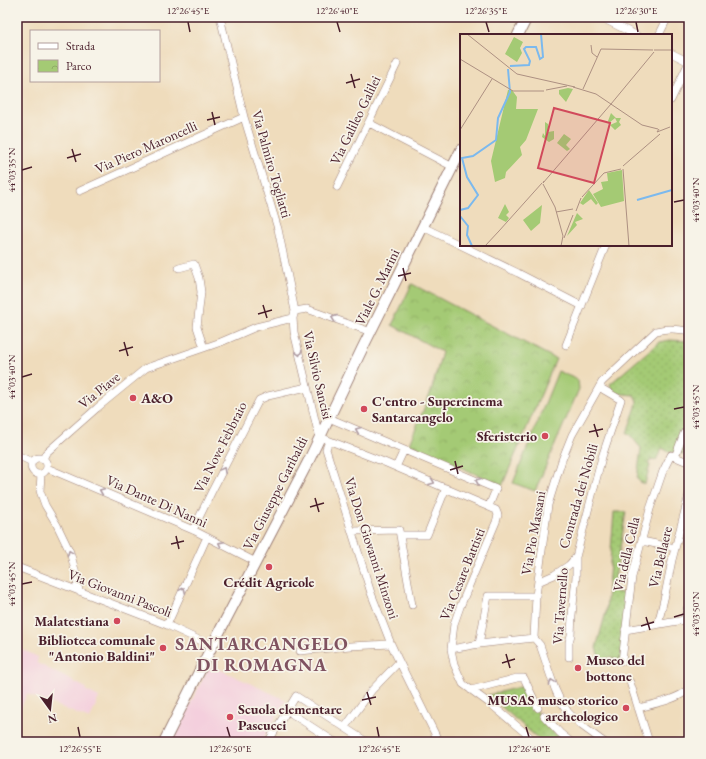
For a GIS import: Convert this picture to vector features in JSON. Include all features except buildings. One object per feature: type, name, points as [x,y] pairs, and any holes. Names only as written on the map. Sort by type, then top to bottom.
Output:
[{"type":"main road","points":[[518,34],[527,17]]},
{"type":"main road","name":"Viale G. Marini","points":[[324,439],[329,418],[423,227],[456,165],[460,153]]},
{"type":"main road","name":"Via Giuseppe Garibaldi","points":[[164,742],[256,562],[324,439]]},
{"type":"street","name":"Via Palmiro Togliatti","points":[[220,17],[244,117],[278,229],[294,315]]},
{"type":"street","points":[[600,17],[634,34]]},
{"type":"street","points":[[660,34],[668,17]]},
{"type":"street","points":[[672,53],[687,61],[672,98]]},
{"type":"street","name":"Via Galileo Galilei","points":[[337,188],[397,64]]},
{"type":"street","name":"Via Piero Maroncelli","points":[[80,191],[244,117]]},
{"type":"street","points":[[369,123],[456,165]]},
{"type":"street","points":[[423,227],[460,245]]},
{"type":"street","points":[[462,246],[582,306]]},
{"type":"street","points":[[566,345],[606,246]]},
{"type":"street","points":[[179,268],[194,264],[197,271],[201,292],[197,327],[204,348]]},
{"type":"street","name":"Via Piave","points":[[43,459],[46,453],[97,408],[146,368],[221,342],[256,327],[294,315],[307,309],[371,332]]},
{"type":"street","name":"Via Silvio Sancisi","points":[[294,315],[294,332],[307,387],[317,428],[324,439]]},
{"type":"street","name":"Via Pio Massani","points":[[534,638],[536,596],[548,505],[562,460],[572,435],[602,382],[656,331],[674,329],[689,331]]},
{"type":"street","name":"Via Nove Febbraio","points":[[193,530],[259,400],[268,396],[307,387]]},
{"type":"street","name":"Contrada dei Nobili","points":[[538,582],[554,575],[569,565],[576,557],[602,458],[620,400],[599,387]]},
{"type":"street","points":[[324,439],[489,506],[496,489],[329,418]]},
{"type":"street","name":"Via della Cella","points":[[622,662],[632,577],[650,509],[663,471],[673,456],[684,433]]},
{"type":"street","name":"Via Don Giovanni Minzoni","points":[[324,439],[371,593],[399,662],[439,742]]},
{"type":"street","points":[[396,467],[404,450]]},
{"type":"street","points":[[17,455],[32,462]]},
{"type":"street","points":[[673,456],[689,461]]},
{"type":"street","points":[[36,459],[43,459],[47,468],[45,472],[36,474],[32,471],[30,466],[36,459]]},
{"type":"street","name":"Via Dante Di Nanni","points":[[47,468],[193,530],[256,562]]},
{"type":"street","points":[[40,474],[40,491],[45,505],[57,525],[70,552],[79,591]]},
{"type":"street","points":[[400,535],[427,535],[446,488]]},
{"type":"street","name":"Via Bellaere","points":[[658,624],[675,548],[689,495]]},
{"type":"street","name":"Via Cesare Battisti","points":[[451,648],[454,624],[460,607],[498,515],[496,510],[489,506]]},
{"type":"street","points":[[352,531],[399,530],[412,605]]},
{"type":"street","points":[[167,625],[208,537]]},
{"type":"street","points":[[642,541],[675,548]]},
{"type":"street","name":"Via Tavernello","points":[[569,657],[569,642],[571,635],[576,577],[576,557]]},
{"type":"street","name":"Via Giovanni Pascoli","points":[[17,567],[167,625],[212,646]]},
{"type":"street","points":[[479,644],[488,596],[536,596]]},
{"type":"street","points":[[625,630],[684,620],[689,603]]},
{"type":"street","points":[[536,742],[493,706],[463,684],[454,664],[451,648],[534,638],[540,645],[554,689],[568,712],[582,726],[604,742]]},
{"type":"street","points":[[300,651],[391,644]]},
{"type":"street","points":[[345,727],[372,690],[399,662]]},
{"type":"street","points":[[471,690],[517,678],[524,678],[538,708]]},
{"type":"street","points":[[630,682],[649,742]]},
{"type":"street","points":[[638,708],[660,703],[684,693],[689,689]]},
{"type":"street","points":[[269,742],[296,696],[367,742]]},
{"type":"street","points":[[292,714],[335,742]]},
{"type":"street","points":[[544,716],[571,742]]},
{"type":"shaded area","points":[[17,647],[38,657],[37,663],[86,688],[85,690],[99,697],[90,719],[27,694],[17,716]]},
{"type":"shaded area","name":"Scuola elementare Pascucci","points":[[210,665],[286,700],[261,742],[178,742],[172,739]]},
{"type":"green space","points":[[412,284],[556,359],[502,486],[409,444],[431,392],[442,352],[392,325]]},
{"type":"green space","points":[[669,340],[689,341],[689,455],[669,452],[662,448],[656,460],[651,459],[648,464],[650,465],[645,484],[637,479],[641,448],[627,433],[637,401],[634,395],[613,393],[610,384],[659,342]]},
{"type":"green space","name":"Sferisterio","points":[[558,371],[578,380],[579,389],[535,491],[513,483]]},
{"type":"green space","points":[[614,512],[626,512],[613,591],[630,595],[622,661],[609,657],[603,661],[599,657],[596,648],[606,612]]},
{"type":"green space","points":[[524,686],[543,723],[565,742],[542,742],[488,695]]},
{"type":"place","name":"A&O","points":[[133,398]]},
{"type":"place","name":"C'entro - Supercinema Santarcangelo","points":[[364,409]]},
{"type":"place","name":"Sferisterio","points":[[545,436]]},
{"type":"place","name":"Crédit Agricole","points":[[269,567]]},
{"type":"place","name":"Malatestiana","points":[[117,621]]},
{"type":"place","name":"Biblioteca comunale \"Antonio Baldini\"","points":[[163,648]]},
{"type":"place","name":"Museo del bottone","points":[[578,668]]},
{"type":"place","name":"MUSAS museo storico archeologico","points":[[626,708]]},
{"type":"place","name":"Scuola elementare Pascucci","points":[[230,717]]},
{"type":"district","name":"SANTARCANGELO DI ROMAGNA","points":[[262,654]]}]
